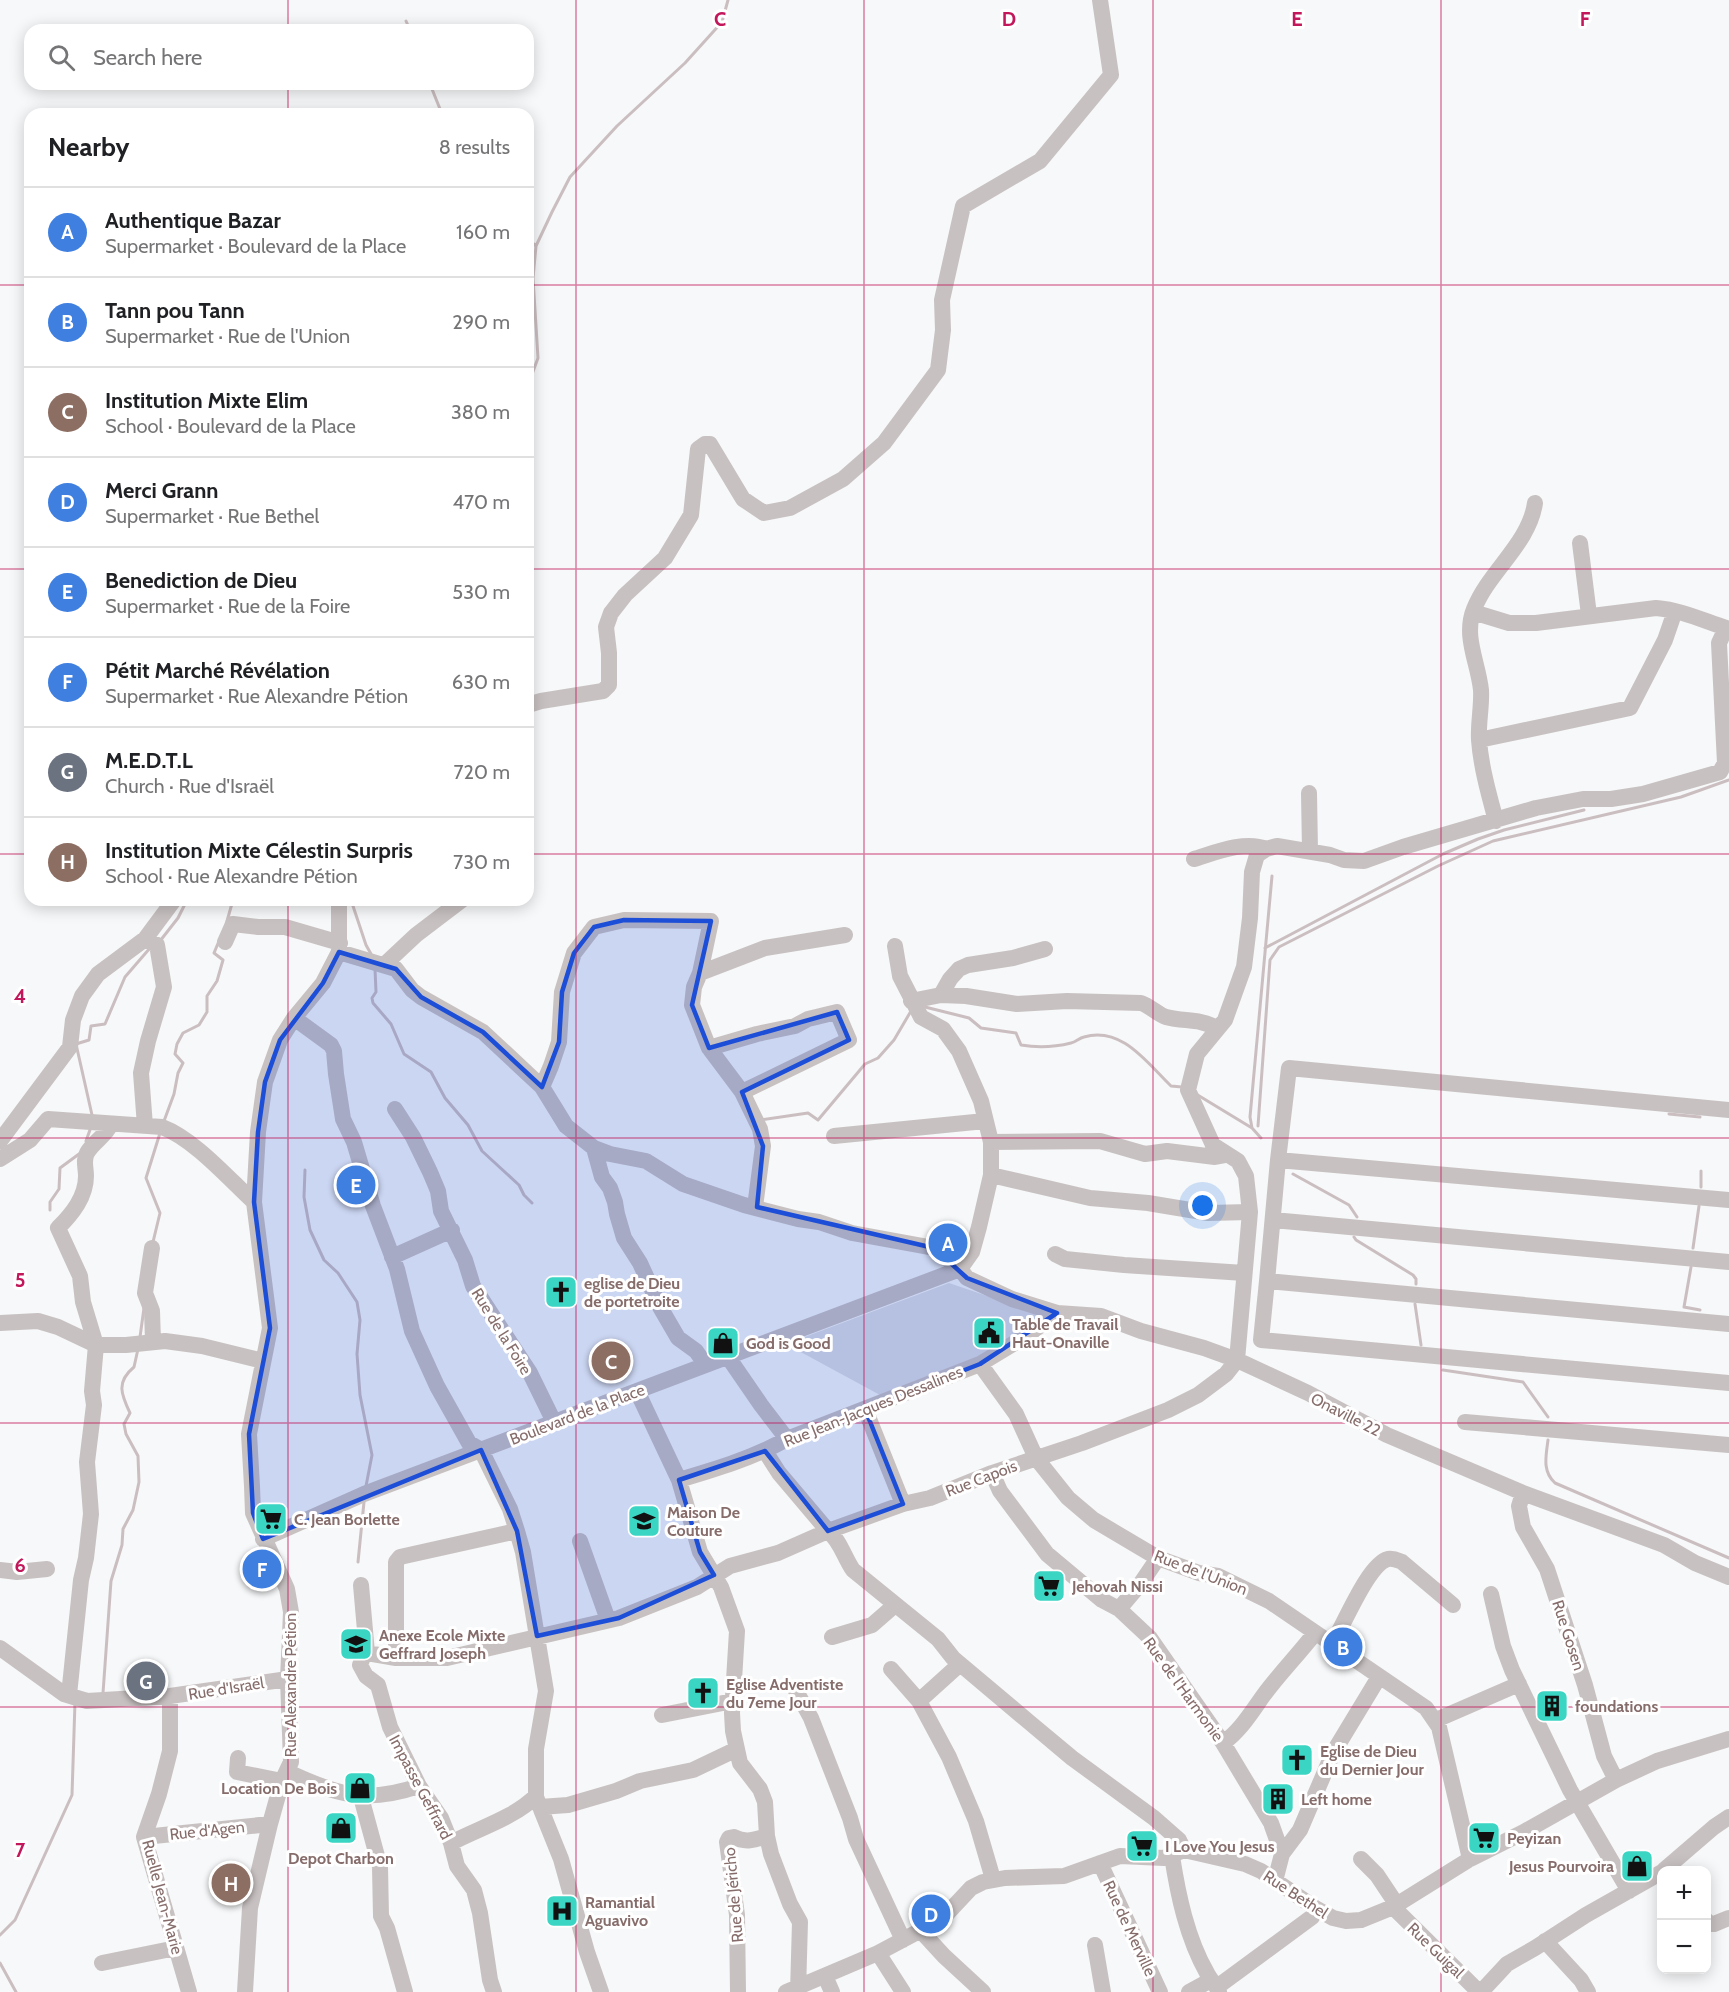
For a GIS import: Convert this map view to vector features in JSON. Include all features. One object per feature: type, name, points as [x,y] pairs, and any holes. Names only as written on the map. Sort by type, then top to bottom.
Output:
[{"type":"street","points":[[534,703],[603,691],[609,685],[606,627],[611,612],[625,595],[665,558],[691,514],[698,449],[705,444],[710,444],[744,499],[764,513],[790,508],[843,479],[884,443],[938,370],[943,330],[942,300],[963,206],[1040,161],[1111,75],[1100,0]]},
{"type":"street","points":[[1496,821],[1479,740],[1481,690],[1469,625],[1483,592],[1533,519],[1535,503]]},
{"type":"street","points":[[1580,543],[1588,615]]},
{"type":"street","points":[[1242,1363],[1244,1273],[1250,1212],[1246,1176],[1238,1161],[1213,1145],[1188,1090],[1197,1054],[1225,1020],[1244,967],[1250,918],[1252,872],[1257,855],[1277,846],[1310,851],[1344,860],[1364,861],[1402,847],[1536,808],[1583,799],[1611,799],[1643,795],[1720,772],[1725,763],[1719,643],[1728,628],[1675,611],[1656,608],[1536,623],[1509,623],[1473,612]]},
{"type":"street","points":[[1479,740],[1630,708],[1665,640],[1675,611]]},
{"type":"street","points":[[1310,793],[1310,851]]},
{"type":"street","points":[[1194,859],[1257,845],[1266,849]]},
{"type":"street","points":[[0,1141],[70,1047],[73,1020],[82,996],[98,974],[145,939],[170,906]]},
{"type":"street","name":"Rue Alexandre Pétion","points":[[245,1992],[249,1908],[270,1824],[291,1762],[288,1679],[291,1612],[287,1589],[253,1513],[249,1434],[270,1328],[254,1202],[258,1132],[265,1082],[280,1040],[294,1018],[323,983],[339,947],[339,906]]},
{"type":"street","points":[[384,965],[416,935],[454,906]]},
{"type":"street","points":[[542,1087],[552,1066],[559,1042],[562,992],[572,960],[579,946],[594,927],[624,920],[711,921],[700,973],[694,987],[692,1005],[709,1048],[742,1092],[760,1129],[763,1146],[755,1207]]},
{"type":"street","points":[[225,942],[232,924],[285,927],[396,969],[412,990],[483,1032],[542,1087],[567,1126],[594,1148],[603,1177],[613,1195],[624,1238],[640,1263],[660,1308],[678,1338],[696,1352],[705,1364]]},
{"type":"street","points":[[700,973],[765,948],[844,935]]},
{"type":"street","points":[[145,939],[157,945],[164,987],[141,1073],[146,1126]]},
{"type":"street","points":[[895,946],[900,976],[921,1017],[943,1029],[959,1051],[981,1101],[991,1142],[991,1175],[972,1252],[960,1269]]},
{"type":"street","points":[[941,995],[950,979],[959,969],[968,965],[1013,958],[1045,949]]},
{"type":"street","points":[[912,1001],[941,995],[966,996],[1017,1004],[1067,1001],[1141,1003],[1152,1007],[1163,1017],[1205,1021],[1217,1028]]},
{"type":"street","points":[[709,1048],[795,1026],[808,1019],[837,1012],[849,1040],[742,1092]]},
{"type":"street","points":[[294,1018],[331,1045],[334,1051],[343,1119],[354,1142],[373,1206],[392,1257],[412,1331],[437,1386],[469,1443],[481,1450],[510,1509],[517,1531],[523,1552],[546,1691],[536,1749],[538,1802],[561,1859],[587,1952],[601,1992]]},
{"type":"street","points":[[1729,1110],[1289,1068],[1261,1340],[1729,1383]]},
{"type":"street","name":"Rue de la Foire","points":[[395,1109],[413,1137],[430,1172],[438,1191],[441,1211],[465,1260],[473,1286],[530,1373],[554,1422]]},
{"type":"street","points":[[0,1159],[30,1140],[48,1119],[162,1127],[171,1130],[192,1145],[254,1202]]},
{"type":"street","points":[[834,1136],[985,1121]]},
{"type":"street","points":[[69,1695],[81,1580],[91,1514],[87,1462],[94,1405],[92,1391],[96,1345],[83,1302],[80,1276],[58,1228],[78,1203],[85,1188],[84,1159],[87,1152],[111,1125]]},
{"type":"street","points":[[991,1142],[1100,1141],[1145,1154],[1167,1151],[1215,1157],[1226,1155]]},
{"type":"street","name":"Onaville 22","points":[[594,1148],[610,1154],[646,1161],[682,1184],[744,1205],[819,1222],[852,1233],[934,1248],[960,1269],[967,1278],[1012,1299],[1057,1313],[1101,1316],[1141,1331],[1204,1348],[1308,1393],[1387,1435],[1523,1493],[1664,1545],[1695,1563],[1729,1577]]},
{"type":"street","points":[[1278,1160],[1729,1200]]},
{"type":"street","points":[[991,1175],[1090,1198],[1148,1203],[1208,1213],[1250,1212]]},
{"type":"street","points":[[1273,1220],[1729,1262]]},
{"type":"street","points":[[392,1257],[452,1230]]},
{"type":"street","points":[[152,1248],[145,1293],[152,1311],[153,1341]]},
{"type":"street","points":[[1055,1254],[1065,1259],[1124,1265],[1244,1273]]},
{"type":"street","name":"Boulevard de la Place","points":[[263,1539],[364,1494],[960,1269]]},
{"type":"street","points":[[1267,1281],[1729,1324]]},
{"type":"street","name":"Rue Jean-Jacques Dessalines","points":[[679,1480],[715,1470],[765,1451],[787,1439],[980,1364],[1026,1336],[1057,1313]]},
{"type":"street","points":[[0,1323],[38,1321],[58,1327],[96,1345],[165,1341],[202,1346],[263,1361]]},
{"type":"street","name":"Rue Capois","points":[[368,1653],[396,1658],[447,1658],[608,1620],[697,1587],[730,1566],[778,1552],[903,1504],[930,1498],[992,1473],[1082,1443],[1168,1410],[1198,1395],[1242,1363],[1261,1340]]},
{"type":"street","points":[[728,1357],[787,1439]]},
{"type":"street","name":"Rue de l'Union","points":[[980,1364],[1016,1414],[1036,1458],[1068,1498],[1094,1520],[1158,1558],[1199,1573],[1218,1576],[1269,1601],[1426,1708],[1436,1720]]},
{"type":"street","points":[[637,1391],[679,1480],[700,1552],[721,1587],[737,1631],[732,1713],[737,1749],[740,1763],[760,1789],[765,1802],[767,1836],[771,1854],[790,1904],[800,1922],[794,1990]]},
{"type":"street","points":[[865,1408],[903,1504]]},
{"type":"street","points":[[1465,1422],[1729,1445]]},
{"type":"street","points":[[765,1451],[786,1482],[828,1531],[836,1537],[853,1570],[938,1639],[960,1664],[1072,1758],[1154,1818],[1179,1840],[1178,1889],[1199,1956],[1216,1986]]},
{"type":"street","name":"Rue de l'Harmonie","points":[[992,1473],[1000,1491],[1047,1554],[1102,1600],[1119,1609],[1150,1638],[1223,1743],[1271,1823],[1282,1854]]},
{"type":"street","name":"Rue Gosen","points":[[1523,1493],[1519,1506],[1523,1527],[1547,1569],[1585,1685],[1604,1756],[1616,1780]]},
{"type":"street","points":[[396,1658],[396,1563],[400,1557],[517,1531]]},
{"type":"street","points":[[580,1541],[608,1620]]},
{"type":"street","points":[[1119,1609],[1158,1558]]},
{"type":"street","points":[[1332,1644],[1366,1580],[1387,1559],[1402,1562],[1452,1605]]},
{"type":"street","points":[[0,1570],[17,1572],[47,1569]]},
{"type":"street","name":"Impasse Geffrard","points":[[361,1585],[368,1653],[360,1665],[366,1676],[378,1685],[390,1726],[419,1786],[441,1818],[457,1866],[474,1890],[494,1992]]},
{"type":"street","points":[[1491,1594],[1503,1646],[1519,1684],[1578,1802],[1629,1891]]},
{"type":"street","points":[[832,1636],[872,1625],[895,1605]]},
{"type":"street","points":[[1223,1743],[1249,1717],[1314,1633]]},
{"type":"street","name":"Rue d'Israël","points":[[0,1648],[69,1695],[87,1701],[170,1696],[288,1679]]},
{"type":"street","points":[[919,1701],[960,1664]]},
{"type":"street","points":[[891,1669],[919,1701],[954,1767],[964,1797],[976,1821],[993,1879]]},
{"type":"street","points":[[1275,1881],[1282,1854],[1300,1830],[1333,1753],[1379,1677]]},
{"type":"street","points":[[1470,1859],[1447,1757],[1436,1720],[1519,1684]]},
{"type":"street","points":[[795,1689],[812,1718],[856,1839],[903,1940]]},
{"type":"street","name":"Ruelle Jean-Marie","points":[[170,1696],[170,1751],[159,1794],[144,1837],[189,1992]]},
{"type":"street","points":[[662,1715],[733,1701]]},
{"type":"street","name":"Rue Bethel","points":[[794,1990],[878,1953],[942,1919],[971,1888],[993,1879],[1064,1876],[1120,1856],[1155,1858],[1178,1853],[1245,1864],[1261,1870],[1333,1918],[1346,1922],[1367,1918],[1395,1906],[1470,1859],[1616,1780],[1657,1761],[1729,1739]]},
{"type":"street","points":[[451,1844],[482,1827],[538,1802],[568,1805],[616,1791],[640,1781],[693,1770],[737,1749]]},
{"type":"street","points":[[238,1758],[237,1772],[285,1776],[362,1797],[419,1786]]},
{"type":"street","points":[[362,1797],[380,1867],[381,1916],[387,1928],[400,1991]]},
{"type":"street","points":[[1670,1866],[1714,1827],[1729,1817]]},
{"type":"street","name":"Rue d'Agen","points":[[144,1837],[270,1824]]},
{"type":"street","name":"Rue de Jéricho","points":[[738,1992],[737,1915],[727,1842],[729,1838],[734,1837],[741,1840],[754,1840],[767,1836]]},
{"type":"street","name":"Rue Guigal","points":[[1361,1859],[1377,1875],[1395,1906],[1480,1992]]},
{"type":"street","name":"Rue de Merville","points":[[1100,1863],[1160,1992]]},
{"type":"street","points":[[1480,1992],[1507,1964],[1586,1914],[1657,1875]]},
{"type":"street","points":[[1189,1992],[1216,1986],[1312,1917],[1317,1909]]},
{"type":"street","points":[[1711,1924],[1729,1918]]},
{"type":"street","points":[[921,1930],[944,1956],[983,1992]]},
{"type":"street","points":[[1545,1941],[1581,1980],[1588,1992]]},
{"type":"street","points":[[1095,1945],[1103,1992]]},
{"type":"street","points":[[102,1963],[176,1948]]},
{"type":"street","points":[[878,1953],[903,1992]]},
{"type":"street","points":[[825,1976],[832,1992]]},
{"type":"highlighted area","points":[[624,920],[711,921],[692,1005],[709,1048],[837,1012],[849,1040],[742,1092],[763,1146],[757,1207],[934,1248],[967,1278],[1057,1313],[980,1364],[865,1409],[903,1504],[828,1531],[765,1451],[679,1480],[700,1552],[714,1575],[619,1618],[537,1636],[517,1531],[481,1450],[263,1539],[253,1513],[249,1434],[270,1328],[254,1202],[258,1132],[265,1082],[280,1040],[323,983],[339,952],[396,969],[421,997],[483,1032],[542,1087],[559,1042],[562,992],[574,953],[594,927]]},
{"type":"shaded area","points":[[949,1283],[1049,1317],[988,1357],[880,1395],[786,1344]]},
{"type":"waterway","points":[[534,267],[536,246],[570,177],[617,126],[685,63],[722,22],[728,0]]},
{"type":"waterway","points":[[432,90],[440,108]]},
{"type":"waterway","points":[[534,294],[538,358],[534,369]]},
{"type":"waterway","points":[[1258,1126],[1270,960],[1279,947],[1438,866],[1493,841],[1681,797],[1729,780]]},
{"type":"waterway","points":[[1265,948],[1443,854],[1504,830],[1584,810]]},
{"type":"waterway","points":[[1252,1128],[1250,1117],[1272,876]]},
{"type":"waterway","points":[[160,941],[178,918],[184,906]]},
{"type":"waterway","points":[[227,921],[231,906]]},
{"type":"waterway","points":[[353,906],[371,954]]},
{"type":"waterway","points":[[164,1121],[183,1063],[175,1054],[177,1044],[183,1033],[199,1025],[207,1012],[207,996],[217,981],[223,960],[214,953],[219,941]]},
{"type":"waterway","points":[[92,1115],[76,1044],[89,1040],[91,1026],[105,1024],[125,977],[150,948]]},
{"type":"waterway","points":[[375,969],[376,992],[372,998],[373,1003],[391,1024],[404,1054],[431,1072],[445,1098],[468,1125],[482,1151],[519,1185],[524,1195],[532,1203]]},
{"type":"waterway","points":[[921,1006],[969,1018],[981,1028],[1016,1033],[1021,1045],[1053,1046],[1084,1037],[1098,1035],[1110,1037],[1122,1042],[1143,1057],[1171,1086],[1182,1087]]},
{"type":"waterway","points":[[761,1120],[808,1113],[818,1120],[865,1064],[878,1058],[894,1040],[911,1011]]},
{"type":"waterway","points":[[1196,1094],[1252,1128],[1261,1138]]},
{"type":"waterway","points":[[1669,1114],[1700,1117]]},
{"type":"waterway","points":[[86,1141],[91,1127]]},
{"type":"waterway","points":[[153,1242],[160,1213],[146,1178],[160,1133]]},
{"type":"waterway","points":[[50,1210],[50,1202],[59,1189],[60,1168],[79,1154]]},
{"type":"waterway","points":[[305,1170],[304,1197],[310,1230],[324,1260],[338,1273],[357,1302],[360,1320],[357,1354],[360,1395],[372,1455],[366,1486]]},
{"type":"waterway","points":[[1701,1171],[1701,1187]]},
{"type":"waterway","points":[[1293,1174],[1349,1205],[1357,1217]]},
{"type":"waterway","points":[[1693,1248],[1699,1206]]},
{"type":"waterway","points":[[1354,1237],[1413,1275],[1416,1284]]},
{"type":"waterway","points":[[1691,1267],[1684,1307],[1700,1310]]},
{"type":"waterway","points":[[1415,1304],[1421,1345]]},
{"type":"waterway","points":[[140,1337],[144,1308]]},
{"type":"waterway","points":[[103,1693],[111,1581],[122,1545],[123,1529],[133,1510],[139,1482],[138,1456],[126,1434],[124,1424],[130,1413],[122,1388],[122,1383],[134,1367],[138,1349]]},
{"type":"waterway","points":[[1443,1370],[1523,1382],[1548,1417]]},
{"type":"waterway","points":[[1548,1440],[1547,1468],[1555,1483],[1729,1558]]},
{"type":"waterway","points":[[358,1562],[364,1502]]},
{"type":"waterway","points":[[0,1935],[15,1920],[72,1795],[75,1702]]},
{"type":"waterway","points":[[0,1963],[16,1992]]},
{"type":"place","name":"Benediction de Dieu","points":[[356,1185]]},
{"type":"place","name":"Authentique Bazar","points":[[948,1243]]},
{"type":"place","name":"eglise de Dieu de portetroite","points":[[561,1292]]},
{"type":"place","name":"Table de Travail Haut-Onaville","points":[[989,1333]]},
{"type":"place","name":"God is Good","points":[[723,1343]]},
{"type":"place","name":"Institution Mixte Elim","points":[[611,1361]]},
{"type":"place","name":"C. Jean Borlette","points":[[271,1519]]},
{"type":"place","name":"Maison De Couture","points":[[644,1521]]},
{"type":"place","name":"Pétit Marché Révélation","points":[[262,1569]]},
{"type":"place","name":"Jehovah Nissi","points":[[1049,1586]]},
{"type":"place","name":"Anexe Ecole Mixte Geffrard Joseph","points":[[356,1644]]},
{"type":"place","name":"Tann pou Tann","points":[[1343,1647]]},
{"type":"place","name":"M.E.D.T.L","points":[[146,1681]]},
{"type":"place","name":"Eglise Adventiste du 7eme Jour","points":[[703,1693]]},
{"type":"place","name":"foundations","points":[[1552,1706]]},
{"type":"place","name":"Eglise de Dieu du Dernier Jour","points":[[1297,1760]]},
{"type":"place","name":"Location De Bois","points":[[360,1788]]},
{"type":"place","name":"Left home","points":[[1278,1799]]},
{"type":"place","name":"Depot Charbon","points":[[341,1828]]},
{"type":"place","name":"Peyizan","points":[[1484,1838]]},
{"type":"place","name":"I Love You Jesus","points":[[1142,1846]]},
{"type":"place","name":"Jesus Pourvoira","points":[[1637,1866]]},
{"type":"place","name":"Institution Mixte Célestin Surpris","points":[[231,1883]]},
{"type":"place","name":"Ramantial Aguavivo","points":[[562,1911]]},
{"type":"place","name":"Merci Grann","points":[[931,1914]]}]
